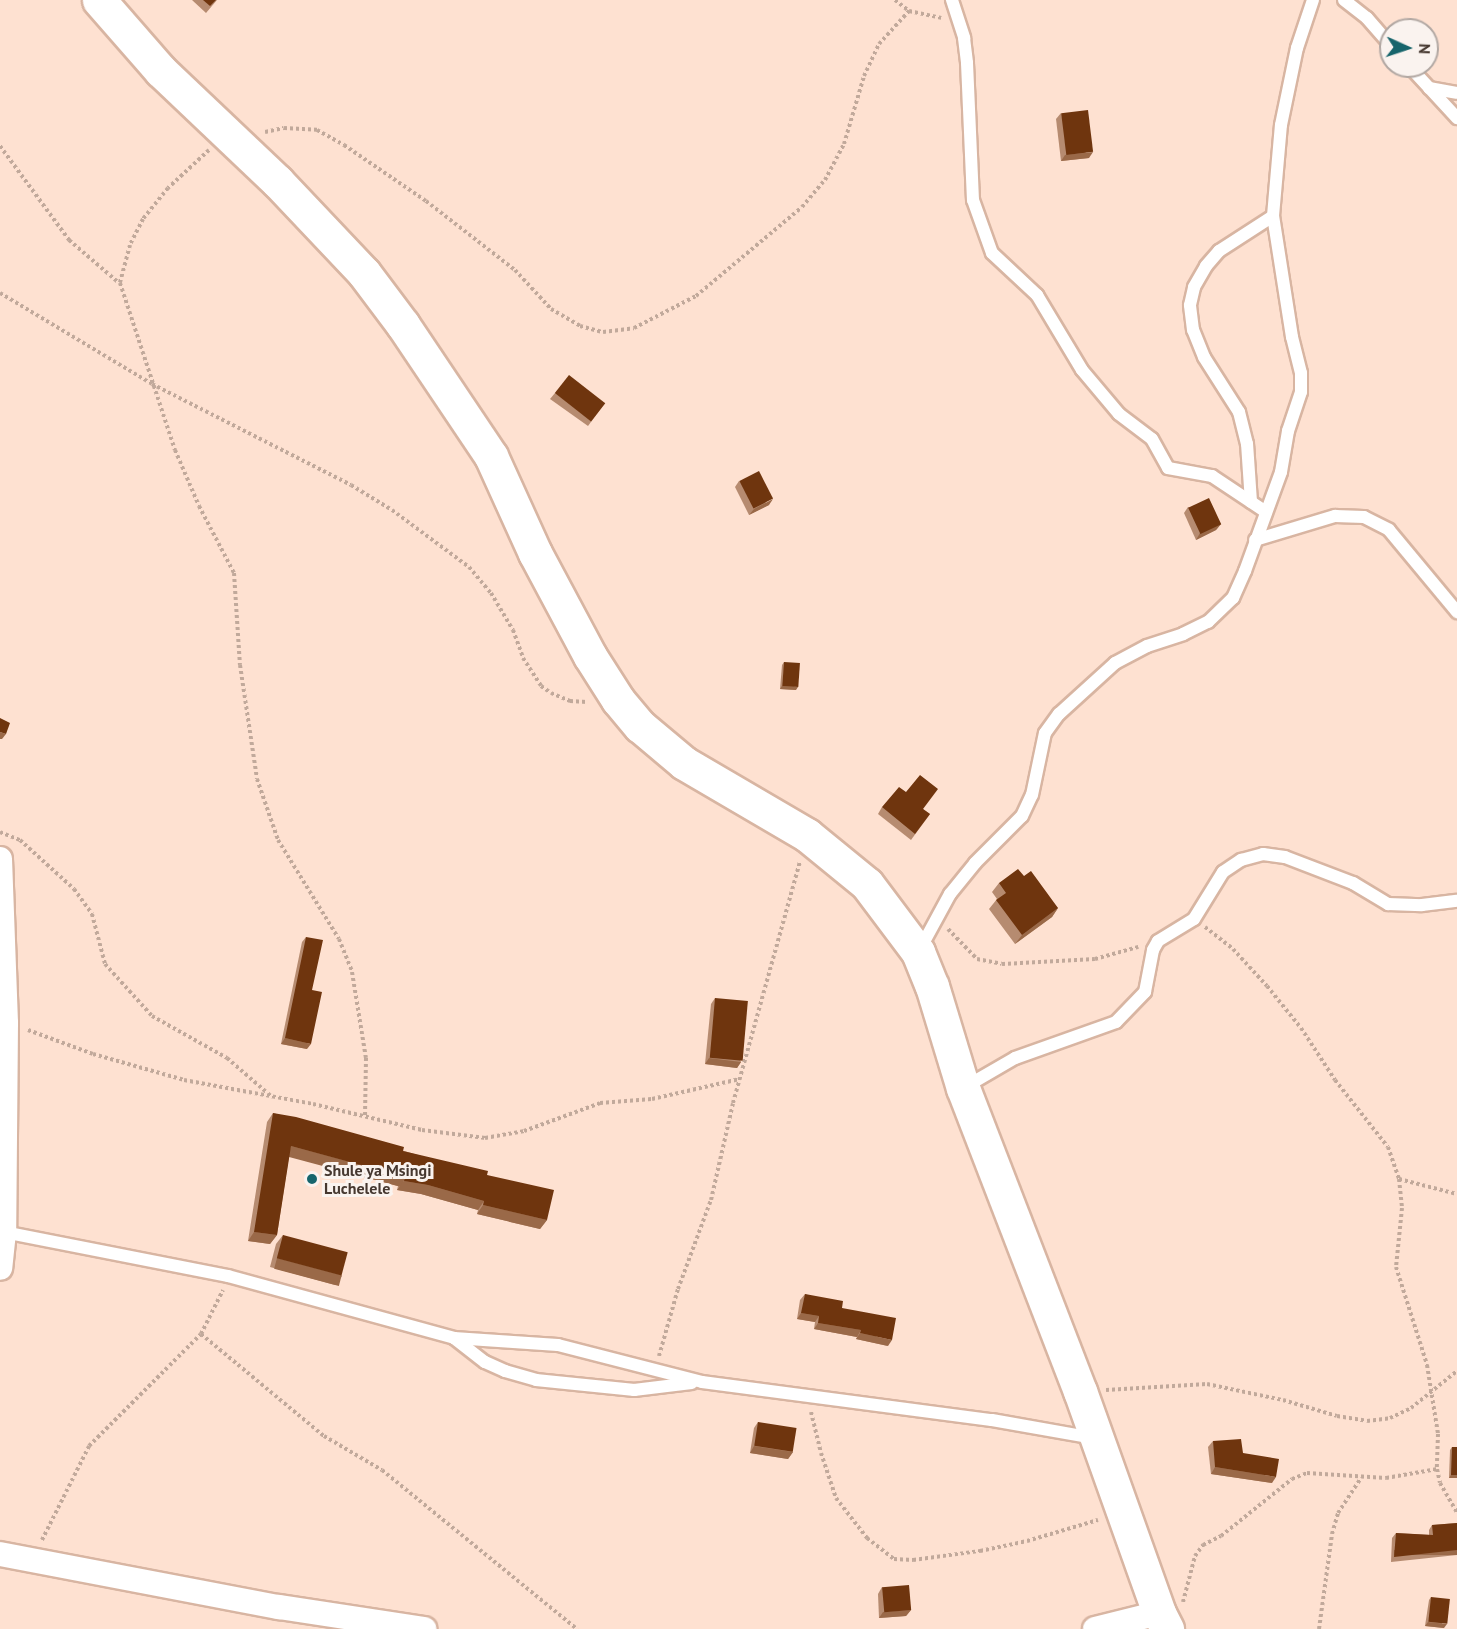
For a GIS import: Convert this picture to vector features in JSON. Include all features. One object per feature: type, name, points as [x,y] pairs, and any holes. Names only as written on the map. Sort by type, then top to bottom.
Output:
[{"type":"main road","points":[[99,0],[161,71],[235,141],[364,273],[404,325],[490,456],[541,564],[590,656],[618,700],[640,726],[684,763],[807,835],[867,884],[918,952],[932,986],[963,1088],[1080,1391],[1124,1512],[1169,1617]]},
{"type":"street","points":[[0,859],[3,1022],[0,1268]]},
{"type":"street","points":[[0,1554],[335,1622],[424,1629]]},
{"type":"street","points":[[1095,1629],[1169,1617]]},
{"type":"lane","points":[[952,0],[967,63],[973,200],[992,254],[1037,295],[1082,370],[1119,414],[1152,439],[1168,468],[1212,476],[1266,512]]},
{"type":"lane","points":[[918,952],[950,894],[975,863],[1022,816],[1032,795],[1045,733],[1059,714],[1115,663],[1147,646],[1208,622],[1233,598],[1281,471],[1288,431],[1301,392],[1301,373],[1290,325],[1273,216],[1281,125],[1297,48],[1313,0]]},
{"type":"lane","points":[[1344,0],[1367,18],[1379,32]]},
{"type":"lane","points":[[1420,78],[1457,118]]},
{"type":"lane","points":[[1429,88],[1457,93]]},
{"type":"lane","points":[[1251,502],[1247,444],[1239,412],[1204,357],[1192,330],[1190,305],[1194,287],[1206,266],[1219,251],[1273,216]]},
{"type":"lane","points":[[1256,540],[1335,516],[1364,517],[1389,531],[1457,612]]},
{"type":"lane","points":[[963,1088],[1015,1058],[1116,1022],[1145,993],[1153,950],[1158,941],[1194,919],[1223,872],[1241,860],[1263,854],[1285,857],[1344,879],[1388,904],[1422,905],[1457,901]]},
{"type":"lane","points":[[2,1231],[228,1276],[454,1338],[558,1345],[617,1359],[655,1372],[702,1382],[992,1420],[1098,1439]]},
{"type":"lane","points":[[454,1338],[486,1362],[505,1371],[536,1380],[586,1387],[634,1390],[702,1382]]},
{"type":"path","points":[[895,0],[909,11],[959,22]]},
{"type":"path","points":[[365,1116],[366,1058],[352,972],[339,939],[278,840],[257,779],[240,665],[234,573],[199,507],[152,384],[120,283],[130,244],[143,219],[168,188],[235,141],[284,128],[317,130],[344,144],[426,201],[515,270],[551,309],[580,326],[603,332],[634,328],[696,296],[802,207],[825,180],[844,144],[864,76],[879,44],[909,11]]},
{"type":"path","points":[[0,146],[69,240],[120,283]]},
{"type":"path","points":[[0,293],[152,384],[351,485],[392,510],[469,567],[491,593],[513,630],[533,674],[550,693],[570,701],[618,700]]},
{"type":"path","points":[[0,832],[20,840],[74,889],[92,914],[105,964],[152,1016],[227,1058],[273,1099]]},
{"type":"path","points":[[655,1372],[678,1289],[711,1200],[740,1079],[807,835]]},
{"type":"path","points":[[937,917],[968,952],[987,962],[1034,963],[1095,959],[1158,941]]},
{"type":"path","points":[[1194,919],[1233,950],[1301,1028],[1335,1080],[1388,1147],[1399,1179],[1402,1208],[1396,1267],[1421,1340],[1438,1434],[1437,1469],[1440,1483],[1457,1512]]},
{"type":"path","points":[[3,1022],[93,1054],[184,1080],[273,1099],[314,1104],[422,1130],[485,1138],[524,1131],[600,1102],[652,1099],[740,1079]]},
{"type":"path","points":[[1399,1179],[1457,1194]]},
{"type":"path","points":[[33,1560],[89,1446],[201,1334],[228,1276]]},
{"type":"path","points":[[201,1334],[324,1436],[382,1470],[577,1629]]},
{"type":"path","points":[[1080,1391],[1207,1384],[1262,1395],[1337,1416],[1367,1421],[1390,1418],[1432,1394],[1457,1371]]},
{"type":"path","points":[[807,1394],[821,1453],[836,1498],[867,1538],[894,1559],[913,1560],[980,1551],[1027,1541],[1124,1512]]},
{"type":"path","points":[[1169,1617],[1195,1556],[1203,1545],[1221,1536],[1292,1479],[1307,1473],[1338,1473],[1362,1478],[1386,1479],[1437,1469]]},
{"type":"path","points":[[1319,1629],[1335,1524],[1347,1495],[1362,1478]]},
{"type":"building","points":[[203,0],[216,0],[210,6]]},
{"type":"building","points":[[1088,110],[1093,152],[1066,155],[1061,113]]},
{"type":"building","points":[[569,375],[605,403],[591,421],[555,393]]},
{"type":"building","points":[[759,471],[773,499],[753,509],[739,481]]},
{"type":"building","points":[[1209,498],[1221,524],[1200,534],[1188,508]]},
{"type":"building","points":[[784,662],[800,663],[798,687],[782,686]]},
{"type":"building","points":[[0,718],[10,723],[6,734],[0,732]]},
{"type":"building","points":[[920,775],[938,789],[923,809],[930,814],[915,834],[882,807],[899,787],[906,792]]},
{"type":"building","points":[[1018,869],[1024,876],[1031,871],[1058,908],[1022,935],[996,900],[1006,893],[999,883]]},
{"type":"building","points":[[306,937],[323,940],[312,990],[322,992],[311,1044],[285,1038]]},
{"type":"building","points":[[715,998],[748,1001],[743,1061],[710,1058]]},
{"type":"building","points":[[273,1113],[296,1117],[404,1147],[403,1151],[488,1171],[487,1175],[554,1190],[547,1220],[483,1205],[484,1201],[428,1185],[404,1181],[405,1177],[291,1146],[277,1235],[254,1232]]},
{"type":"building","points":[[283,1235],[348,1252],[342,1276],[277,1258]]},
{"type":"building","points":[[805,1294],[843,1301],[842,1308],[896,1318],[892,1340],[860,1333],[861,1330],[818,1323],[819,1316],[801,1313]]},
{"type":"building","points":[[758,1422],[797,1428],[793,1452],[754,1446]]},
{"type":"building","points":[[1241,1439],[1243,1453],[1279,1459],[1276,1477],[1215,1467],[1213,1441]]},
{"type":"building","points":[[1452,1447],[1457,1447],[1457,1475],[1451,1475]]},
{"type":"building","points":[[1457,1523],[1457,1550],[1394,1557],[1396,1533],[1433,1535],[1432,1525]]},
{"type":"building","points":[[909,1585],[911,1610],[884,1612],[882,1587]]},
{"type":"building","points":[[1431,1597],[1450,1599],[1447,1624],[1428,1622]]},
{"type":"place","name":"Shule ya Msingi Luchelele","points":[[312,1179]]}]
